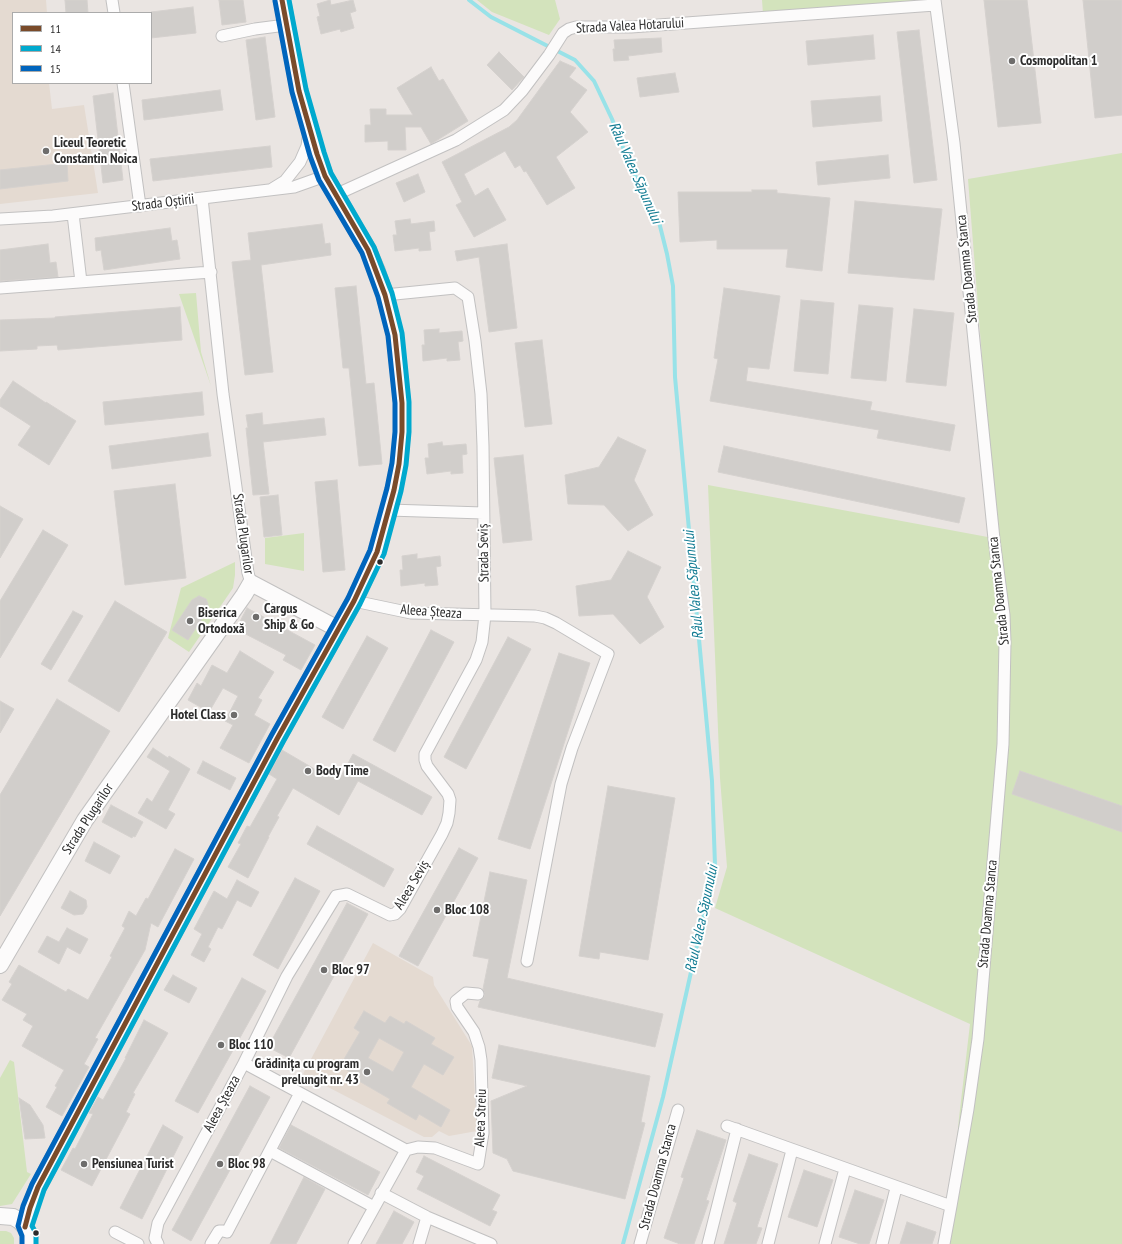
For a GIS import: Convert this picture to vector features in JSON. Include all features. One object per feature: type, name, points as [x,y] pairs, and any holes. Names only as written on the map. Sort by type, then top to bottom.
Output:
[{"type":"street","points":[[112,0],[114,12]]},
{"type":"street","points":[[25,1227],[30,1208],[44,1177],[277,739],[354,601],[377,552],[389,510],[399,464],[402,432],[402,403],[395,335],[386,295],[368,250],[325,176],[309,130],[299,90],[282,0]]},
{"type":"street","name":"Strada Valea Hotarului","points":[[335,195],[456,140],[504,110],[522,91],[549,56],[564,32],[569,29],[576,27],[631,27],[935,3]]},
{"type":"street","name":"Strada Doamna Stanca","points":[[935,3],[954,143],[994,539],[1004,615],[1005,642],[1003,744],[978,1039],[968,1109],[944,1244]]},
{"type":"street","points":[[222,36],[255,29],[286,25]]},
{"type":"street","points":[[123,84],[140,206]]},
{"type":"street","points":[[270,190],[284,181],[300,162],[307,146],[309,130]]},
{"type":"street","name":"Strada Oștirii","points":[[0,219],[73,214],[294,187],[325,176]]},
{"type":"street","name":"Strada Plugarilor","points":[[0,965],[85,820],[251,583],[248,573],[223,394],[202,198]]},
{"type":"street","points":[[73,214],[81,282]]},
{"type":"street","points":[[0,288],[211,272]]},
{"type":"street","points":[[386,295],[455,288],[468,297],[481,394],[483,513]]},
{"type":"street","name":"Strada Seviș","points":[[389,510],[483,513],[485,615]]},
{"type":"street","points":[[251,583],[338,629]]},
{"type":"street","name":"Aleea Șteaza","points":[[354,601],[411,613],[485,615]]},
{"type":"street","points":[[485,615],[535,616],[545,618],[608,654],[572,748],[561,784],[527,961]]},
{"type":"street","name":"Aleea Seviș","points":[[244,1063],[287,976],[336,896],[347,894],[390,915],[395,914],[400,909],[442,834],[447,823],[450,800],[448,794],[427,766],[425,760],[426,754],[479,652],[482,642],[485,615]]},
{"type":"street","name":"Aleea Streiu","points":[[406,1150],[418,1147],[435,1148],[478,1164],[483,1133],[481,1060],[479,1047],[474,1032],[457,1007],[456,1001],[466,993],[478,994]]},
{"type":"street","name":"Aleea Șteaza","points":[[158,1244],[154,1238],[158,1223],[244,1063],[406,1150]]},
{"type":"street","points":[[211,1244],[219,1231],[227,1232],[300,1093]]},
{"type":"street","name":"Strada Doamna Stanca","points":[[640,1244],[678,1110]]},
{"type":"street","points":[[708,1244],[732,1128],[896,1188],[951,1206]]},
{"type":"street","points":[[354,1244],[406,1150]]},
{"type":"street","points":[[768,1244],[792,1150]]},
{"type":"street","points":[[270,1151],[374,1207]]},
{"type":"street","points":[[825,1244],[845,1169]]},
{"type":"street","points":[[882,1244],[896,1188]]},
{"type":"street","points":[[381,1193],[427,1217],[491,1244]]},
{"type":"street","points":[[0,1216],[13,1217],[20,1221],[29,1234],[29,1244]]},
{"type":"street","points":[[419,1244],[427,1217]]},
{"type":"street","points":[[115,1232],[138,1244]]},
{"type":"shaded area","name":"Liceul Teoretic Constantin Noica","points":[[0,0],[46,0],[47,12],[12,12],[12,84],[49,84],[52,109],[84,105],[98,193],[0,204]]},
{"type":"shaded area","points":[[373,943],[433,977],[434,985],[472,1046],[477,1131],[449,1136],[439,1131],[432,1137],[424,1137],[303,1074]]},
{"type":"green space","points":[[477,0],[555,0],[560,19],[549,35],[492,12]]},
{"type":"green space","points":[[762,0],[931,0],[763,14]]},
{"type":"green space","points":[[1122,153],[1122,1244],[945,1244],[951,1206],[970,1024],[715,908],[727,867],[720,778],[708,485],[993,538],[992,485],[968,179]]},
{"type":"green space","points":[[196,293],[201,352],[211,386],[179,294]]},
{"type":"green space","points":[[304,533],[304,571],[265,564],[265,538]]},
{"type":"green space","points":[[235,562],[233,588],[189,652],[168,638],[181,588]]},
{"type":"green space","points":[[10,1060],[14,1062],[27,1172],[31,1174],[12,1204],[0,1206],[0,1078]]},
{"type":"green space","points":[[0,1231],[11,1233],[14,1238],[14,1244],[0,1244]]},
{"type":"building","points":[[65,0],[87,0],[88,12],[66,12]]},
{"type":"building","points":[[219,0],[243,0],[246,22],[222,25]]},
{"type":"building","points":[[330,0],[331,5],[353,0],[356,11],[350,13],[354,28],[341,32],[340,29],[321,34],[317,17],[320,16],[317,4]]},
{"type":"building","name":"Cosmopolitan 1","points":[[984,0],[1027,0],[1041,123],[998,127]]},
{"type":"building","points":[[1083,0],[1122,0],[1122,115],[1095,118]]},
{"type":"building","points":[[193,7],[196,33],[152,38],[151,12]]},
{"type":"building","points":[[919,30],[937,180],[914,183],[897,32]]},
{"type":"building","points":[[873,35],[875,59],[808,65],[806,41]]},
{"type":"building","points":[[265,37],[275,117],[256,120],[246,40]]},
{"type":"building","points":[[661,38],[662,52],[628,56],[629,60],[614,61],[614,40]]},
{"type":"building","points":[[499,52],[524,77],[512,90],[487,65]]},
{"type":"building","points":[[560,61],[576,68],[569,77],[587,90],[570,112],[588,132],[556,157],[575,188],[547,205],[526,171],[524,172],[520,165],[515,168],[505,151],[464,174],[475,196],[488,188],[506,220],[474,237],[456,205],[462,202],[442,162],[509,127],[517,120]]},
{"type":"building","points":[[431,67],[439,81],[443,79],[468,121],[431,144],[421,127],[405,127],[406,150],[388,150],[388,141],[365,142],[365,125],[371,125],[370,109],[386,109],[386,115],[413,115],[397,88]]},
{"type":"building","points":[[675,73],[679,92],[640,97],[637,78]]},
{"type":"building","points":[[220,90],[223,110],[144,120],[142,100]]},
{"type":"building","points":[[113,93],[123,180],[103,183],[93,96]]},
{"type":"building","points":[[880,96],[882,121],[813,127],[811,101]]},
{"type":"building","points":[[270,146],[272,167],[153,181],[150,159]]},
{"type":"building","points":[[888,155],[890,178],[818,185],[816,162]]},
{"type":"building","name":"Liceul Teoretic Constantin Noica","points":[[67,163],[68,181],[0,189],[0,170]]},
{"type":"building","points":[[418,174],[425,192],[404,202],[396,183]]},
{"type":"building","points":[[752,190],[777,190],[777,193],[830,198],[822,271],[786,267],[788,249],[717,249],[717,240],[680,242],[678,192],[752,192]]},
{"type":"building","points":[[855,201],[942,209],[934,280],[848,273]]},
{"type":"building","points":[[410,219],[411,224],[434,221],[435,231],[429,232],[431,250],[419,251],[419,248],[395,251],[393,235],[397,235],[395,221]]},
{"type":"building","points":[[322,224],[325,244],[330,243],[331,255],[261,265],[273,372],[245,375],[232,262],[251,260],[248,233]]},
{"type":"building","points":[[170,228],[172,241],[177,240],[180,259],[104,270],[101,250],[96,251],[95,238]]},
{"type":"building","points":[[48,244],[50,263],[56,262],[58,277],[0,281],[0,250]]},
{"type":"building","points":[[507,244],[517,328],[489,332],[479,257],[457,261],[455,251]]},
{"type":"building","points":[[356,286],[366,384],[374,383],[382,464],[359,466],[349,368],[343,368],[335,288]]},
{"type":"building","points":[[724,288],[780,296],[769,369],[748,367],[746,381],[872,402],[870,410],[955,425],[950,451],[877,438],[879,430],[710,401],[718,359],[714,358]]},
{"type":"building","points":[[801,300],[834,303],[828,374],[794,371]]},
{"type":"building","points":[[859,305],[893,308],[886,381],[851,378]]},
{"type":"building","points":[[180,307],[182,340],[58,350],[57,345],[37,346],[37,349],[0,351],[0,320],[55,318]]},
{"type":"building","points":[[914,309],[954,313],[946,386],[906,382]]},
{"type":"building","points":[[439,329],[439,333],[462,331],[463,341],[458,342],[460,360],[447,361],[447,358],[423,361],[422,345],[425,345],[424,330]]},
{"type":"building","points":[[542,340],[552,424],[525,427],[515,343]]},
{"type":"building","points":[[13,381],[76,421],[49,465],[18,445],[31,426],[0,406],[0,400]]},
{"type":"building","points":[[202,392],[204,415],[105,425],[103,402]]},
{"type":"building","points":[[262,413],[263,425],[324,418],[326,435],[263,442],[269,494],[253,495],[246,415]]},
{"type":"building","points":[[208,433],[211,456],[112,469],[109,446]]},
{"type":"building","points":[[618,437],[646,450],[634,480],[653,515],[628,531],[604,505],[568,504],[565,475],[599,467]]},
{"type":"building","points":[[442,442],[443,446],[466,444],[467,454],[462,455],[463,473],[451,474],[451,471],[427,474],[425,458],[429,458],[428,444]]},
{"type":"building","points":[[724,446],[965,498],[959,523],[718,472]]},
{"type":"building","points":[[523,455],[532,540],[503,543],[494,458]]},
{"type":"building","points":[[337,480],[345,570],[323,572],[315,482]]},
{"type":"building","points":[[175,484],[186,578],[125,585],[114,491]]},
{"type":"building","points":[[278,495],[282,535],[264,537],[260,497]]},
{"type":"building","points":[[0,506],[23,519],[0,558]]},
{"type":"building","points":[[43,530],[68,545],[0,658],[0,601]]},
{"type":"building","points":[[628,551],[661,567],[647,597],[664,627],[640,644],[613,614],[579,616],[576,586],[611,580]]},
{"type":"building","points":[[417,554],[417,559],[440,556],[441,566],[436,567],[438,585],[425,586],[425,583],[401,586],[400,570],[403,570],[402,556]]},
{"type":"building","name":"Biserica Ortodoxă","points":[[199,596],[206,599],[208,604],[207,611],[188,640],[172,630],[192,600]]},
{"type":"building","points":[[115,601],[167,632],[119,712],[68,681]]},
{"type":"building","points":[[247,608],[315,645],[301,670],[283,660],[286,655],[236,629]]},
{"type":"building","points":[[73,611],[83,616],[51,670],[41,664]]},
{"type":"building","points":[[431,630],[454,642],[395,752],[373,740]]},
{"type":"building","points":[[367,636],[388,648],[343,729],[322,717]]},
{"type":"building","points":[[508,637],[531,649],[466,769],[444,757]]},
{"type":"building","points":[[240,651],[274,672],[258,698],[262,700],[254,715],[270,724],[249,763],[220,748],[233,725],[225,721],[238,696],[223,688],[209,712],[188,700],[197,683],[201,686],[212,665],[227,673]]},
{"type":"building","points":[[559,653],[590,663],[530,849],[498,839]]},
{"type":"building","points":[[57,699],[110,731],[0,916],[0,795]]},
{"type":"building","points":[[0,701],[14,709],[0,733]]},
{"type":"building","points":[[153,748],[168,758],[169,756],[190,769],[168,810],[175,814],[166,829],[138,813],[147,798],[152,802],[170,771],[147,757]]},
{"type":"building","points":[[282,750],[323,774],[325,772],[339,780],[353,754],[432,797],[422,815],[358,781],[339,815],[293,788],[277,816],[279,817],[248,878],[228,867],[241,844],[238,843],[247,826],[250,827],[277,779],[269,774]]},
{"type":"building","points":[[203,761],[236,778],[230,790],[197,773]]},
{"type":"building","points":[[1020,771],[1122,806],[1122,832],[1012,794]]},
{"type":"building","points":[[608,786],[675,798],[648,960],[600,952],[599,959],[579,956]]},
{"type":"building","points":[[111,805],[143,822],[135,837],[133,836],[132,838],[102,822]]},
{"type":"building","points":[[317,826],[394,869],[384,887],[307,844]]},
{"type":"building","points":[[94,842],[120,856],[110,874],[85,861]]},
{"type":"building","name":"Bloc 108","points":[[459,848],[478,858],[418,966],[399,956]]},
{"type":"building","points":[[175,849],[194,859],[158,927],[151,923],[145,950],[95,1038],[98,1039],[84,1064],[89,1067],[62,1116],[46,1107],[64,1070],[22,1046],[33,1026],[23,1020],[27,1014],[2,1000],[12,984],[9,982],[19,965],[66,992],[68,989],[88,1000],[112,957],[110,956],[125,928],[122,926],[129,911],[136,916],[146,898],[148,899]]},
{"type":"building","points":[[490,872],[527,880],[507,978],[663,1014],[655,1047],[478,1007],[480,1001],[485,995],[483,989],[489,959],[473,956]]},
{"type":"building","points":[[295,878],[320,891],[278,969],[253,955]]},
{"type":"building","points":[[237,880],[259,892],[251,907],[237,900],[222,929],[218,927],[208,947],[211,949],[204,962],[191,955],[202,934],[194,929],[214,891],[227,899]]},
{"type":"building","points":[[70,891],[86,900],[87,907],[83,914],[74,915],[61,908]]},
{"type":"building","name":"Bloc 97","points":[[347,903],[368,914],[289,1058],[268,1047]]},
{"type":"building","points":[[67,928],[88,939],[80,954],[67,947],[59,964],[38,952],[47,936],[59,942]]},
{"type":"building","points":[[173,975],[197,988],[189,1003],[164,990]]},
{"type":"building","name":"Bloc 110","points":[[242,978],[266,991],[198,1113],[175,1101]]},
{"type":"building","name":"Grădinița cu program prelungit nr. 43","points":[[364,1011],[385,1023],[390,1016],[404,1024],[406,1021],[435,1038],[431,1044],[454,1057],[443,1075],[424,1064],[411,1087],[450,1110],[441,1127],[419,1114],[416,1120],[387,1103],[390,1099],[359,1081],[361,1078],[340,1066],[360,1032],[354,1028]],"holes":[[[379,1038],[404,1052],[393,1072],[368,1058]]]},
{"type":"building","points":[[144,1020],[168,1033],[133,1093],[135,1094],[126,1112],[130,1114],[92,1186],[61,1170],[73,1148],[75,1149],[93,1114],[89,1113],[98,1097],[103,1100],[126,1058]]},
{"type":"building","points":[[499,1045],[650,1076],[641,1122],[645,1123],[625,1199],[513,1171],[507,1159],[493,1153],[491,1101],[527,1086],[492,1078]]},
{"type":"building","name":"Bloc 98","points":[[250,1086],[270,1097],[191,1241],[172,1230]]},
{"type":"building","points":[[19,1098],[30,1105],[43,1125],[45,1138],[25,1139]]},
{"type":"building","points":[[163,1125],[183,1137],[142,1219],[120,1208]]},
{"type":"building","points":[[291,1125],[380,1172],[368,1195],[279,1148]]},
{"type":"building","points":[[697,1130],[726,1140],[706,1200],[709,1201],[694,1244],[680,1244],[664,1238],[684,1178],[681,1177]]},
{"type":"building","points":[[749,1154],[778,1164],[757,1227],[762,1228],[756,1244],[724,1244],[737,1203],[733,1201]]},
{"type":"building","points":[[424,1156],[500,1195],[492,1210],[497,1212],[490,1226],[417,1189],[424,1176],[416,1172]]},
{"type":"building","points":[[804,1170],[833,1180],[817,1227],[788,1217]]},
{"type":"building","points":[[304,1177],[325,1189],[296,1244],[270,1244]]},
{"type":"building","points":[[855,1190],[884,1200],[869,1244],[860,1244],[839,1237]]},
{"type":"building","points":[[394,1211],[414,1222],[402,1244],[376,1244]]},
{"type":"building","points":[[907,1222],[936,1232],[932,1244],[900,1244]]},
{"type":"waterway","name":"Râul Valea Săpunului","points":[[469,0],[491,17],[575,60],[594,81],[612,119],[631,168],[658,218],[673,286],[675,377],[712,781],[715,865],[663,1097],[623,1244]]},
{"type":"transit line","name":"11","points":[[25,1227],[38,1187],[277,739],[354,601],[377,552],[394,490],[399,464],[402,432],[402,403],[395,335],[385,295],[368,250],[325,176],[317,154],[299,91],[282,0]]},
{"type":"transit line","name":"14","points":[[36,1244],[36,1233],[32,1226],[44,1190],[283,742],[360,604],[384,554],[401,491],[406,465],[409,432],[409,402],[402,333],[392,293],[374,247],[331,173],[306,89],[289,0]]},
{"type":"transit line","name":"15","points":[[22,1244],[22,1236],[18,1226],[23,1206],[32,1184],[271,736],[348,598],[370,550],[387,488],[392,463],[395,432],[395,403],[388,336],[378,297],[362,253],[319,180],[310,156],[292,92],[275,1]]},
{"type":"place","name":"Cosmopolitan 1","points":[[1012,61]]},
{"type":"place","name":"Liceul Teoretic Constantin Noica","points":[[46,151]]},
{"type":"place","name":"Cargus Ship & Go","points":[[256,617]]},
{"type":"place","name":"Biserica Ortodoxă","points":[[190,621]]},
{"type":"place","name":"Hotel Class","points":[[234,715]]},
{"type":"place","name":"Body Time","points":[[308,771]]},
{"type":"place","name":"Bloc 108","points":[[437,910]]},
{"type":"place","name":"Bloc 97","points":[[324,970]]},
{"type":"place","name":"Bloc 110","points":[[221,1045]]},
{"type":"place","name":"Grădinița cu program prelungit nr. 43","points":[[367,1072]]},
{"type":"place","name":"Pensiunea Turist","points":[[84,1164]]},
{"type":"place","name":"Bloc 98","points":[[220,1164]]}]
